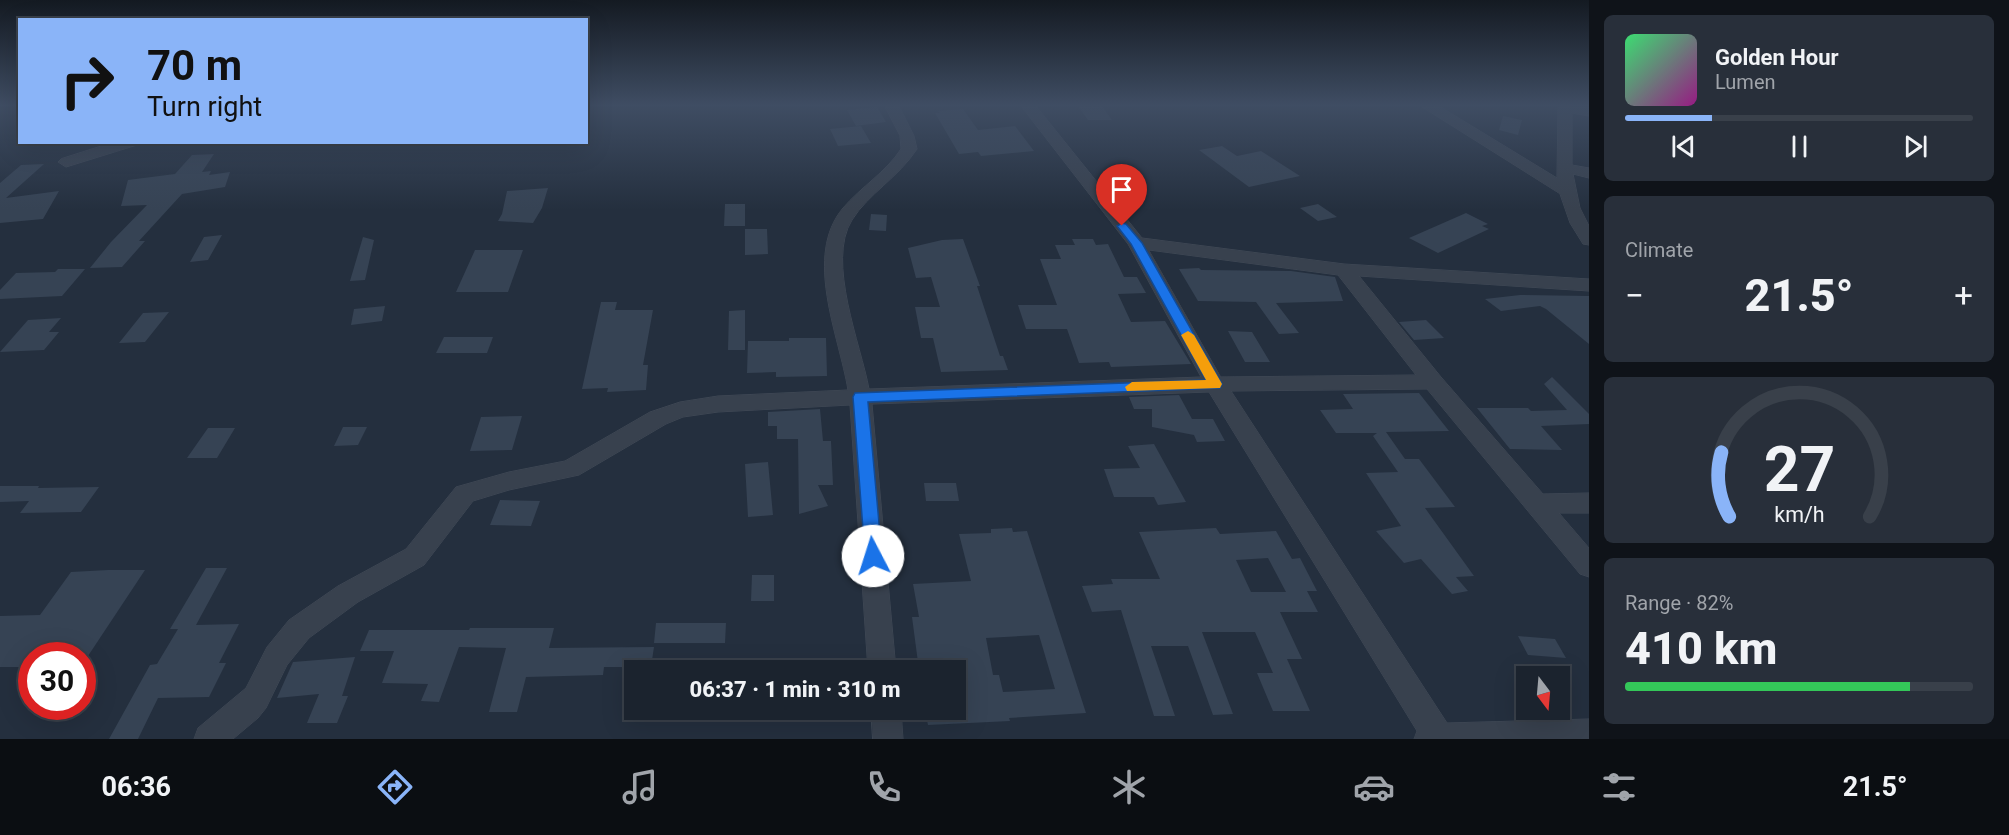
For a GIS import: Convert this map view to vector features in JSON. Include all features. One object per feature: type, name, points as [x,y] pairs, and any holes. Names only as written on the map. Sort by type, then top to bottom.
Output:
[{"type":"street","points":[[881,660],[860,397],[839,305],[835,244],[845,216],[884,180],[909,149],[908,140]]},
{"type":"street","points":[[1055,140],[1136,243],[1215,384],[1439,739]]},
{"type":"street","points":[[1484,140],[1565,190]]},
{"type":"street","points":[[1565,140],[1565,190],[1573,214],[1589,240]]},
{"type":"street","points":[[66,162],[125,144]]},
{"type":"street","points":[[1565,168],[1589,173]]},
{"type":"street","points":[[1136,243],[1344,270],[1589,285]]},
{"type":"street","points":[[1344,270],[1433,382],[1589,566]]},
{"type":"street","points":[[209,739],[256,698],[284,644],[299,629],[348,594],[415,557],[465,494],[509,481],[571,469],[658,418],[680,410],[718,404],[860,397],[1215,384],[1433,382]]},
{"type":"street","points":[[1536,504],[1589,503]]},
{"type":"street","points":[[886,720],[888,739]]},
{"type":"street","points":[[1429,739],[1589,734]]},
{"type":"building","points":[[835,140],[870,140],[871,143],[838,146]]},
{"type":"building","points":[[951,140],[1026,140],[1034,151],[981,156],[978,152],[959,154]]},
{"type":"building","points":[[1222,146],[1237,156],[1261,151],[1300,176],[1249,187],[1199,150]]},
{"type":"building","points":[[214,154],[202,172],[211,171],[209,175],[230,172],[225,187],[182,194],[139,241],[145,241],[122,267],[90,268],[111,242],[147,205],[121,206],[128,180],[175,174],[192,155]]},
{"type":"building","points":[[44,164],[6,198],[59,191],[43,219],[0,223],[0,183],[21,165]]},
{"type":"building","points":[[548,188],[542,208],[533,223],[498,221],[502,214],[507,191]]},
{"type":"building","points":[[725,204],[745,204],[745,226],[724,226]]},
{"type":"building","points":[[1318,204],[1337,217],[1318,221],[1300,208]]},
{"type":"building","points":[[1466,213],[1488,224],[1482,226],[1489,229],[1438,253],[1409,238]]},
{"type":"building","points":[[871,214],[887,215],[886,231],[869,230]]},
{"type":"building","points":[[745,229],[767,229],[768,254],[745,255]]},
{"type":"building","points":[[222,235],[208,260],[190,262],[204,237]]},
{"type":"building","points":[[363,237],[374,240],[365,280],[350,281]]},
{"type":"building","points":[[963,239],[980,286],[977,286],[1000,356],[1003,356],[1008,370],[941,372],[933,338],[921,338],[915,307],[940,307],[931,277],[916,278],[908,248],[942,240]]},
{"type":"building","points":[[1072,239],[1093,239],[1096,245],[1108,244],[1124,277],[1137,277],[1146,293],[1118,294],[1131,322],[1165,321],[1191,364],[1111,367],[1109,362],[1079,363],[1067,329],[1026,329],[1018,305],[1057,305],[1040,259],[1061,259],[1055,245],[1075,245]]},
{"type":"building","points":[[475,250],[523,250],[508,292],[456,292]]},
{"type":"building","points":[[1199,268],[1201,270],[1291,271],[1335,277],[1343,301],[1276,303],[1299,333],[1279,334],[1256,302],[1198,301],[1179,269]]},
{"type":"building","points":[[58,269],[85,269],[62,296],[0,299],[0,290],[16,273],[55,272]]},
{"type":"building","points":[[1520,295],[1589,296],[1589,344],[1540,306],[1501,311],[1485,299]]},
{"type":"building","points":[[601,302],[617,302],[615,310],[653,310],[643,365],[648,365],[646,390],[607,392],[608,388],[582,389]]},
{"type":"building","points":[[385,306],[382,321],[351,325],[354,309]]},
{"type":"building","points":[[745,310],[745,350],[728,350],[729,311]]},
{"type":"building","points":[[169,312],[145,342],[119,343],[143,313]]},
{"type":"building","points":[[61,318],[49,332],[59,332],[44,350],[0,352],[28,320]]},
{"type":"building","points":[[1426,320],[1444,338],[1414,340],[1399,322]]},
{"type":"building","points":[[1228,331],[1252,332],[1270,362],[1245,362]]},
{"type":"building","points":[[444,337],[493,337],[487,353],[436,353]]},
{"type":"building","points":[[789,338],[826,338],[827,376],[776,377],[776,372],[747,373],[748,341],[789,341]]},
{"type":"building","points":[[1552,377],[1589,414],[1589,424],[1541,426],[1562,450],[1510,449],[1477,408],[1567,410],[1544,384]]},
{"type":"building","points":[[1419,393],[1449,431],[1386,432],[1405,459],[1419,459],[1455,507],[1425,508],[1474,576],[1456,577],[1468,591],[1452,594],[1421,559],[1404,563],[1376,531],[1401,526],[1366,473],[1398,472],[1373,436],[1377,433],[1336,433],[1320,410],[1353,409],[1343,394]]},
{"type":"building","points":[[1179,395],[1192,419],[1213,419],[1225,441],[1197,442],[1194,435],[1152,427],[1152,409],[1134,409],[1129,397]]},
{"type":"building","points":[[820,409],[823,441],[831,441],[833,485],[818,485],[828,506],[799,514],[798,439],[777,439],[777,426],[768,426],[768,412]]},
{"type":"building","points":[[522,416],[512,450],[470,451],[481,417]]},
{"type":"building","points":[[343,427],[367,427],[358,445],[334,446]]},
{"type":"building","points":[[208,428],[235,428],[217,458],[187,458]]},
{"type":"building","points":[[1154,444],[1186,502],[1158,505],[1154,497],[1114,497],[1104,469],[1140,468],[1128,446]]},
{"type":"building","points":[[768,462],[773,515],[748,517],[745,464]]},
{"type":"building","points":[[924,483],[956,483],[959,501],[926,501]]},
{"type":"building","points":[[0,486],[99,487],[81,512],[20,513],[29,501],[0,502]]},
{"type":"building","points":[[500,500],[540,501],[531,526],[490,525]]},
{"type":"building","points":[[1012,528],[1013,532],[1027,531],[1086,713],[1009,718],[1010,721],[928,725],[927,720],[966,720],[966,660],[918,660],[912,617],[919,617],[913,584],[971,581],[959,534],[991,533],[991,529]],"holes":[[[1039,635],[1055,689],[1003,692],[999,675],[993,675],[986,638]]]},
{"type":"building","points":[[1216,528],[1220,534],[1276,531],[1292,559],[1300,558],[1317,591],[1307,591],[1318,612],[1280,612],[1302,659],[1287,659],[1310,711],[1273,711],[1257,673],[1273,673],[1255,632],[1202,632],[1233,714],[1213,715],[1188,646],[1151,646],[1175,716],[1154,716],[1121,610],[1092,612],[1082,586],[1113,584],[1111,579],[1160,579],[1139,532]],"holes":[[[1268,558],[1286,592],[1251,592],[1236,560]]]},
{"type":"building","points":[[206,568],[227,568],[196,625],[239,624],[219,663],[226,663],[209,697],[158,698],[138,739],[109,739],[150,665],[157,664],[178,629],[170,629]]},
{"type":"building","points":[[145,570],[96,644],[96,642],[18,642],[18,667],[0,667],[0,616],[40,615],[71,572]]},
{"type":"building","points":[[752,575],[774,575],[774,601],[751,601]]},
{"type":"building","points":[[656,623],[726,623],[725,643],[654,643]]},
{"type":"building","points":[[470,628],[554,628],[549,648],[654,647],[652,660],[624,660],[624,667],[604,667],[603,675],[526,677],[517,712],[489,712],[506,648],[459,647],[439,702],[421,701],[428,684],[382,683],[394,651],[360,651],[369,630],[469,630]]},
{"type":"building","points":[[1518,636],[1555,639],[1566,658],[1528,655]]},
{"type":"building","points":[[355,657],[342,696],[348,696],[337,723],[307,723],[319,694],[277,698],[293,662]]},
{"type":"slow traffic","points":[[1132,387],[1215,384],[1188,335]]},
{"type":"route","points":[[873,556],[860,397],[1215,384],[1136,243],[1122,226]]}]
